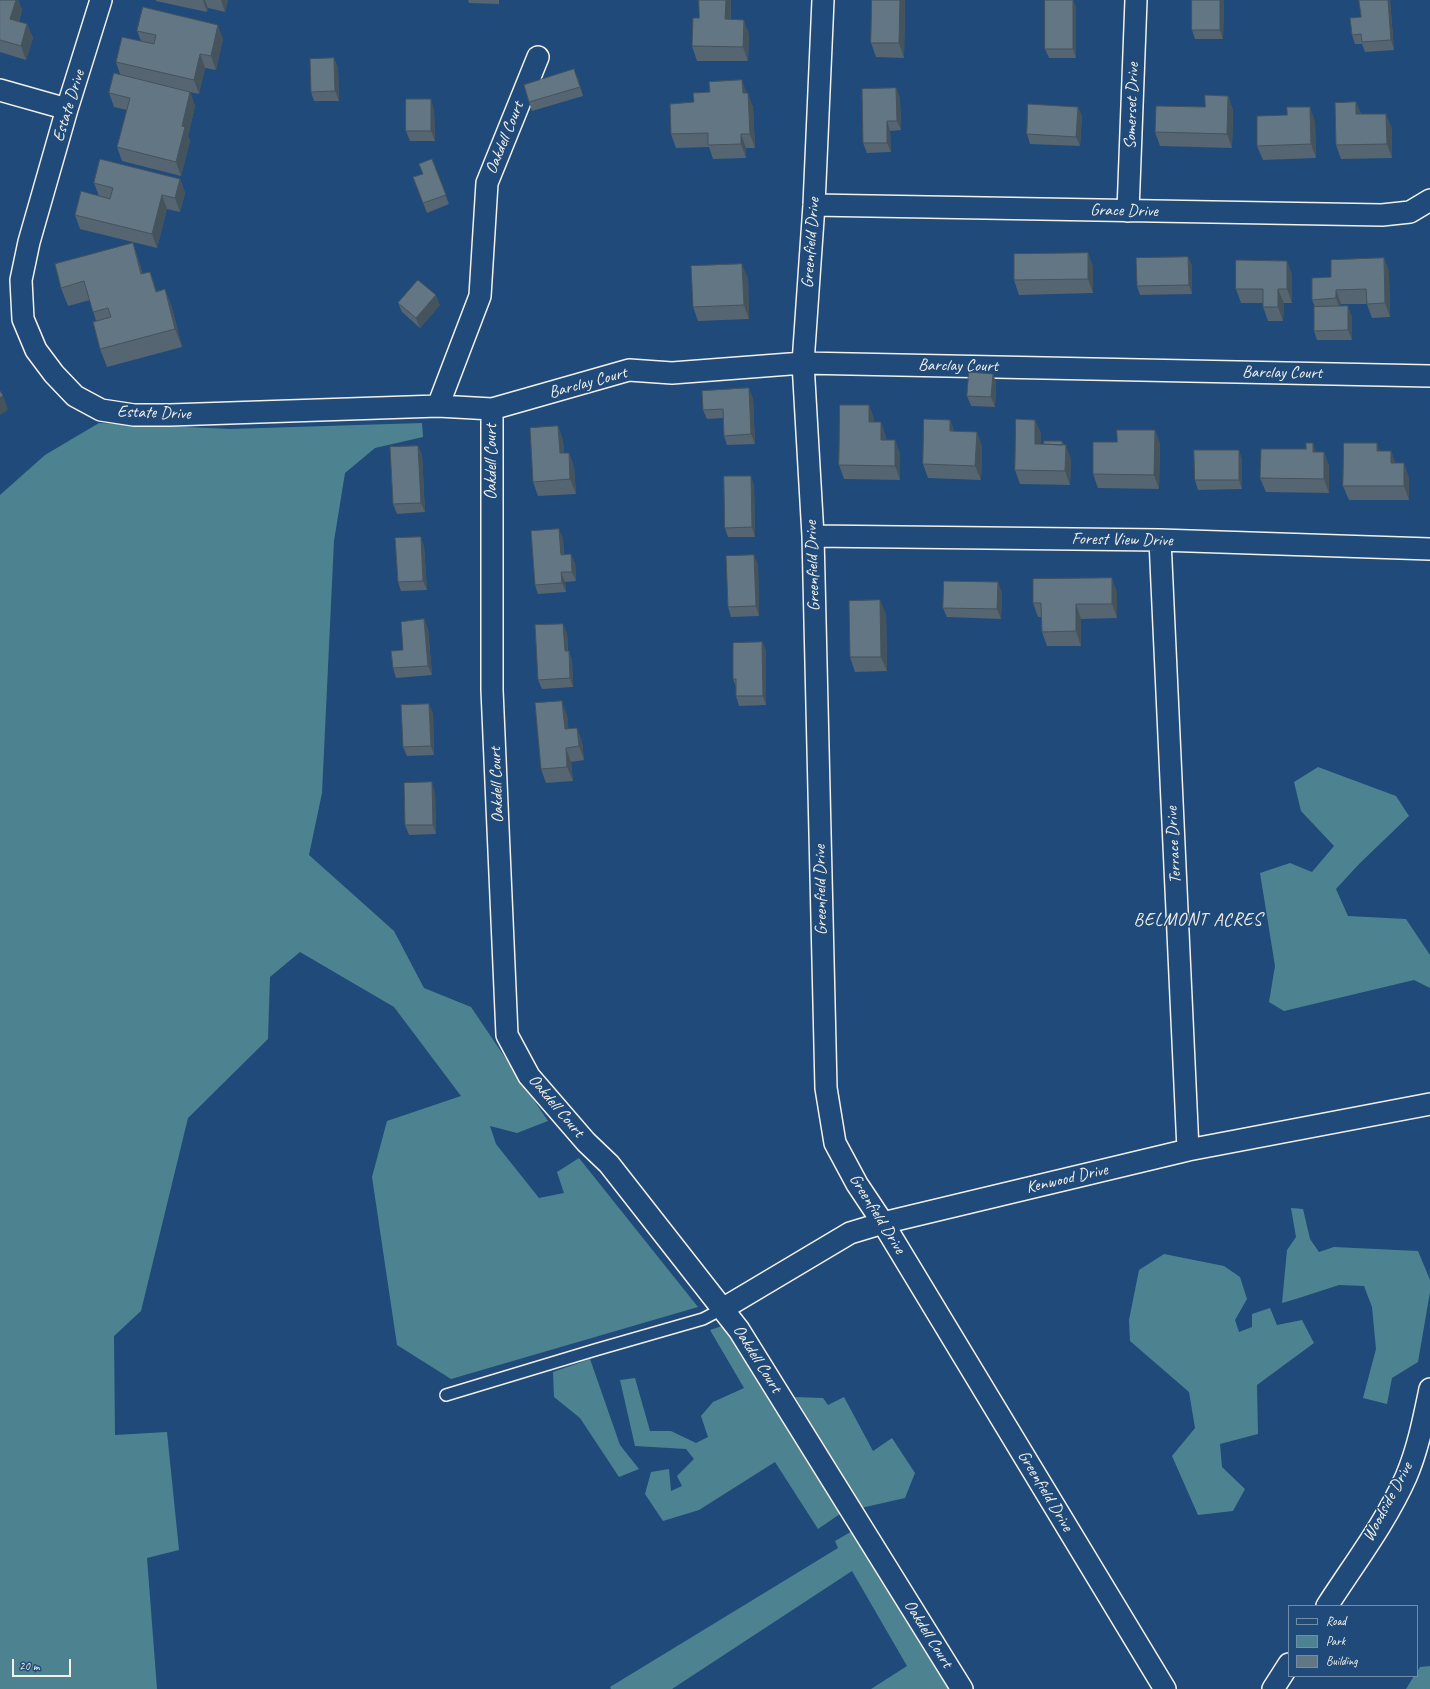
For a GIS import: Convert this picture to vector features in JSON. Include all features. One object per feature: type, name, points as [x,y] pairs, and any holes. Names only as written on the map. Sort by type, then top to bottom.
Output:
[{"type":"street","name":"Estate Drive","points":[[101,0],[67,109],[29,242],[20,280],[23,319],[36,350],[54,374],[75,396],[101,410],[134,415],[438,406],[492,409]]},
{"type":"street","name":"Greenfield Drive","points":[[823,0],[814,205],[803,363],[813,536],[826,1088],[835,1143],[857,1184],[883,1223],[1164,1689]]},
{"type":"street","name":"Somerset Drive","points":[[1128,211],[1136,0]]},
{"type":"street","name":"Oakdell Court","points":[[438,406],[480,296],[487,183],[538,57]]},
{"type":"street","points":[[0,90],[67,109]]},
{"type":"street","name":"Grace Drive","points":[[814,205],[1382,215],[1410,212],[1430,200]]},
{"type":"street","name":"Barclay Court","points":[[492,409],[629,370],[672,373],[803,363],[1430,376]]},
{"type":"street","name":"Oakdell Court","points":[[492,409],[492,690],[507,1035],[528,1076],[586,1142],[609,1164],[724,1308],[962,1689]]},
{"type":"street","name":"Forest View Drive","points":[[813,536],[1160,540],[1430,549]]},
{"type":"street","name":"Terrace Drive","points":[[1160,540],[1188,1150]]},
{"type":"street","name":"Kenwood Drive","points":[[724,1308],[850,1233],[883,1223],[1188,1150],[1430,1104]]},
{"type":"street","name":"Woodside Drive","points":[[1327,1605],[1386,1515],[1406,1476],[1424,1422],[1430,1389]]},
{"type":"street","points":[[1273,1689],[1288,1666]]},
{"type":"lane","points":[[446,1395],[595,1350],[703,1320],[724,1308]]},
{"type":"green space","points":[[99,423],[230,429],[422,423],[423,437],[375,448],[345,473],[334,541],[322,793],[309,855],[394,931],[424,988],[471,1007],[548,1121],[517,1133],[490,1126],[496,1144],[539,1198],[564,1193],[557,1172],[579,1158],[698,1307],[451,1379],[397,1345],[372,1177],[387,1121],[461,1096],[394,1007],[300,952],[270,977],[268,1039],[188,1118],[141,1311],[114,1336],[115,1435],[167,1432],[179,1550],[147,1558],[157,1689],[0,1689],[0,495],[45,455]]},
{"type":"green space","points":[[1318,767],[1396,796],[1409,816],[1359,864],[1336,889],[1348,916],[1406,919],[1430,955],[1430,988],[1414,980],[1284,1011],[1269,1002],[1275,966],[1260,873],[1290,863],[1312,872],[1334,846],[1301,811],[1294,782]]},
{"type":"green space","points":[[1291,1208],[1303,1209],[1310,1239],[1319,1252],[1334,1247],[1418,1251],[1430,1280],[1430,1292],[1418,1362],[1392,1378],[1387,1404],[1363,1398],[1376,1349],[1372,1307],[1364,1286],[1339,1285],[1282,1303],[1287,1250],[1296,1237]]},
{"type":"green space","points":[[1164,1254],[1224,1266],[1240,1277],[1247,1299],[1235,1320],[1239,1332],[1252,1327],[1252,1314],[1270,1308],[1277,1325],[1302,1320],[1314,1343],[1257,1385],[1258,1434],[1220,1444],[1222,1467],[1245,1489],[1233,1511],[1198,1515],[1172,1456],[1195,1428],[1189,1392],[1130,1341],[1129,1320],[1139,1270]]},
{"type":"green space","points":[[725,1325],[840,1514],[818,1529],[775,1462],[699,1510],[663,1521],[645,1494],[651,1472],[669,1469],[671,1491],[682,1486],[677,1476],[694,1459],[686,1449],[635,1446],[620,1380],[635,1378],[650,1431],[671,1431],[696,1443],[708,1437],[701,1416],[713,1402],[744,1388],[710,1330]]},
{"type":"green space","points":[[590,1359],[620,1445],[639,1469],[619,1477],[580,1418],[554,1397],[553,1372]]},
{"type":"green space","points":[[795,1397],[823,1398],[828,1405],[844,1397],[873,1451],[892,1438],[915,1473],[905,1498],[861,1508]]},
{"type":"green space","points":[[854,1530],[950,1689],[871,1689],[907,1666],[852,1571],[672,1689],[611,1689],[610,1687],[838,1548],[835,1541]]},
{"type":"green space","points":[[1430,1666],[1430,1689],[1406,1689],[1413,1677],[1418,1677],[1418,1670],[1420,1667]]},
{"type":"building","points":[[0,0],[16,0],[10,19],[27,24],[21,46],[0,40]]},
{"type":"building","points":[[699,0],[726,0],[725,19],[744,20],[743,47],[692,46],[693,18],[699,18]]},
{"type":"building","points":[[872,0],[900,0],[899,43],[871,43]]},
{"type":"building","points":[[1045,0],[1073,0],[1073,49],[1045,49]]},
{"type":"building","points":[[1192,0],[1220,0],[1220,30],[1192,30]]},
{"type":"building","points":[[1359,0],[1388,0],[1391,40],[1362,42],[1361,34],[1352,35],[1350,18],[1361,17]]},
{"type":"building","points":[[143,7],[218,25],[211,56],[200,54],[194,80],[116,62],[122,37],[154,44],[156,35],[137,31]]},
{"type":"building","points":[[334,58],[335,91],[311,92],[310,59]]},
{"type":"building","points":[[574,69],[580,87],[529,102],[524,85]]},
{"type":"building","points":[[114,73],[190,92],[182,126],[185,127],[176,162],[117,147],[130,98],[109,93]]},
{"type":"building","points":[[742,80],[743,93],[748,93],[750,134],[741,134],[741,144],[708,145],[708,133],[671,134],[670,104],[694,102],[693,93],[710,92],[709,82]]},
{"type":"building","points":[[896,88],[897,121],[887,121],[887,143],[863,143],[862,89]]},
{"type":"building","points":[[1205,95],[1228,96],[1227,134],[1155,132],[1156,106],[1205,107]]},
{"type":"building","points":[[406,99],[431,99],[431,131],[406,131]]},
{"type":"building","points":[[1356,102],[1356,114],[1386,114],[1387,144],[1336,145],[1335,103]]},
{"type":"building","points":[[1028,104],[1078,107],[1076,137],[1027,134]]},
{"type":"building","points":[[1287,107],[1310,107],[1311,144],[1257,146],[1257,116],[1287,115]]},
{"type":"building","points":[[100,159],[180,179],[175,198],[162,195],[152,234],[75,215],[81,191],[110,199],[113,188],[94,183]]},
{"type":"building","points":[[432,159],[446,195],[423,203],[413,177],[423,174],[419,164]]},
{"type":"building","points":[[133,243],[141,274],[150,272],[156,292],[165,289],[175,329],[100,349],[93,322],[111,317],[108,308],[93,312],[84,281],[61,288],[55,264]]},
{"type":"building","points":[[1088,253],[1088,279],[1014,280],[1014,254]]},
{"type":"building","points":[[1188,257],[1189,285],[1137,286],[1136,258]]},
{"type":"building","points":[[1384,258],[1385,303],[1367,304],[1366,289],[1336,290],[1336,298],[1312,300],[1312,278],[1331,277],[1331,260]]},
{"type":"building","points":[[1236,260],[1287,261],[1287,289],[1278,289],[1278,307],[1263,307],[1263,289],[1236,289]]},
{"type":"building","points":[[742,264],[744,305],[693,307],[691,266]]},
{"type":"building","points":[[418,280],[436,295],[416,318],[398,303]]},
{"type":"building","points":[[1348,306],[1348,330],[1314,331],[1314,307]]},
{"type":"building","points":[[969,372],[993,374],[991,397],[967,396]]},
{"type":"building","points":[[749,388],[751,434],[724,436],[723,409],[703,410],[702,391]]},
{"type":"building","points":[[0,391],[3,395],[0,398]]},
{"type":"building","points":[[840,405],[869,405],[869,422],[881,422],[881,440],[895,440],[895,466],[839,465]]},
{"type":"building","points":[[924,419],[950,420],[950,431],[977,432],[975,466],[923,464]]},
{"type":"building","points":[[1016,419],[1035,420],[1035,444],[1066,445],[1065,471],[1015,470]]},
{"type":"building","points":[[558,426],[560,453],[569,453],[570,479],[533,482],[530,428]]},
{"type":"building","points":[[1117,430],[1155,430],[1154,475],[1093,474],[1093,442],[1117,442]]},
{"type":"building","points":[[1044,441],[1062,441],[1062,445],[1044,444]]},
{"type":"building","points":[[1306,443],[1313,443],[1313,452],[1324,452],[1324,479],[1260,478],[1261,449],[1306,449]]},
{"type":"building","points":[[1344,443],[1377,443],[1377,451],[1391,451],[1391,463],[1404,463],[1404,486],[1343,486]]},
{"type":"building","points":[[418,446],[421,503],[393,504],[390,447]]},
{"type":"building","points":[[1194,450],[1239,450],[1239,480],[1195,480]]},
{"type":"building","points":[[724,476],[751,476],[752,527],[725,528]]},
{"type":"building","points":[[559,529],[561,555],[571,554],[572,572],[561,572],[562,583],[535,585],[531,531]]},
{"type":"building","points":[[421,537],[423,581],[398,582],[395,538]]},
{"type":"building","points":[[754,555],[756,606],[728,607],[726,556]]},
{"type":"building","points":[[1112,578],[1112,604],[1076,604],[1076,631],[1042,632],[1041,603],[1033,603],[1033,579]]},
{"type":"building","points":[[944,581],[998,582],[997,609],[943,608]]},
{"type":"building","points":[[880,600],[881,657],[850,657],[849,601]]},
{"type":"building","points":[[424,619],[428,666],[393,668],[391,651],[403,650],[401,622]]},
{"type":"building","points":[[563,624],[565,651],[569,651],[570,678],[538,680],[535,625]]},
{"type":"building","points":[[762,642],[763,696],[736,696],[736,679],[733,679],[733,643]]},
{"type":"building","points":[[562,701],[565,729],[577,728],[579,746],[566,748],[567,767],[541,769],[535,703]]},
{"type":"building","points":[[429,704],[431,746],[403,747],[401,705]]},
{"type":"building","points":[[432,782],[433,825],[405,825],[404,783]]},
{"type":"district","name":"BELMONT ACRES","points":[[1198,920]]}]
